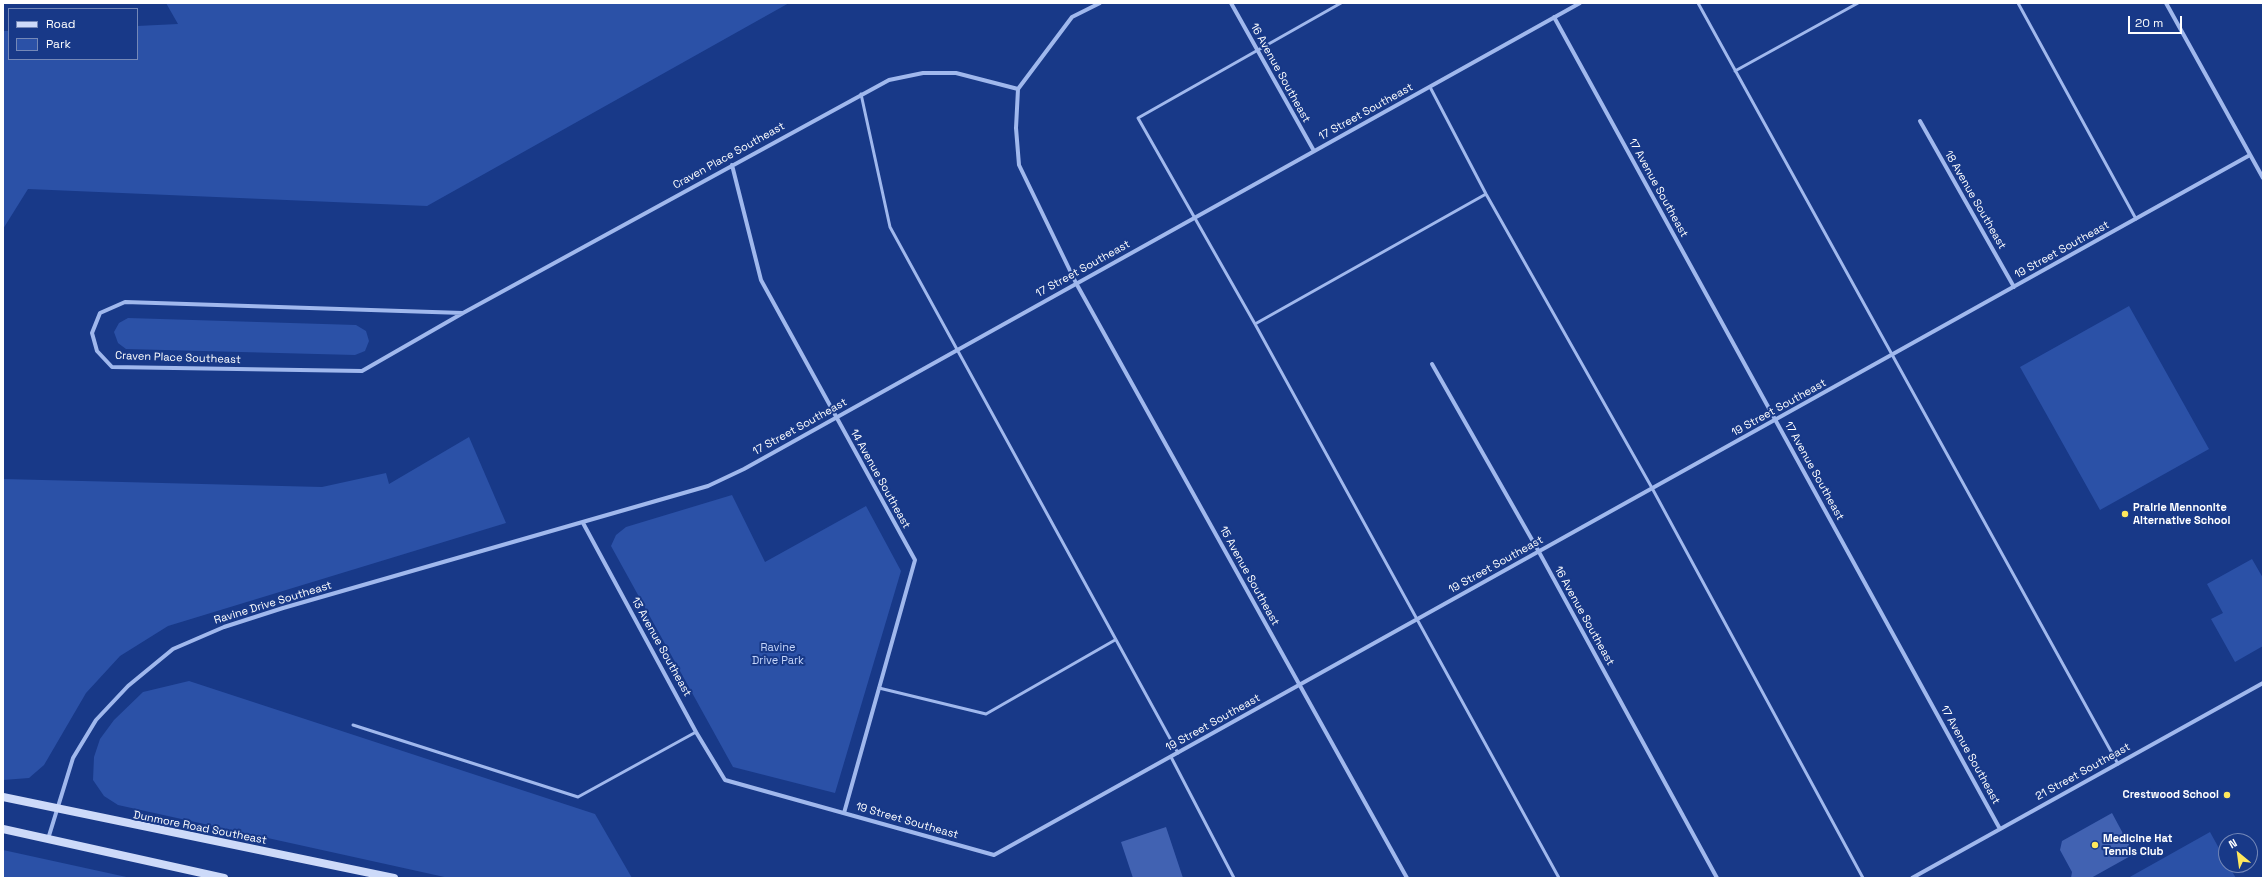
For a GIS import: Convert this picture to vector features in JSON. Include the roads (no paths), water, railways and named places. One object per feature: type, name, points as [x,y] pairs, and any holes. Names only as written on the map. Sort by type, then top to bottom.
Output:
[{"type":"main road","name":"Dunmore Road Southeast","points":[[3,797],[57,810],[394,878]]},
{"type":"main road","points":[[3,829],[224,878]]},
{"type":"street","points":[[1018,88],[1072,17],[1100,3]]},
{"type":"street","name":"16 Avenue Southeast","points":[[1231,3],[1314,151]]},
{"type":"street","name":"17 Street Southeast","points":[[583,523],[708,486],[744,469],[1580,3]]},
{"type":"street","points":[[2166,3],[2263,178]]},
{"type":"street","name":"17 Avenue Southeast","points":[[1554,17],[2000,829]]},
{"type":"street","name":"Craven Place Southeast","points":[[463,314],[126,302],[100,313],[92,333],[97,350],[112,367],[362,371],[732,164],[889,80],[923,73],[956,73],[1018,88]]},
{"type":"street","name":"15 Avenue Southeast","points":[[1018,88],[1016,128],[1019,165],[1076,284],[1407,878]]},
{"type":"street","name":"18 Avenue Southeast","points":[[1920,122],[2014,287]]},
{"type":"street","name":"19 Street Southeast","points":[[725,780],[994,855],[2250,155]]},
{"type":"street","name":"14 Avenue Southeast","points":[[732,164],[761,280],[915,560],[844,813]]},
{"type":"street","name":"16 Avenue Southeast","points":[[1432,364],[1538,552],[1717,878]]},
{"type":"street","name":"13 Avenue Southeast","points":[[583,523],[696,732],[725,780]]},
{"type":"street","name":"Ravine Drive Southeast","points":[[48,839],[73,758],[96,720],[128,686],[173,650],[224,627],[283,608],[583,523]]},
{"type":"street","name":"21 Street Southeast","points":[[1912,878],[2263,682]]},
{"type":"lane","points":[[1341,3],[1138,118],[1255,324],[1416,620],[1559,878]]},
{"type":"lane","points":[[1698,3],[2118,764]]},
{"type":"lane","points":[[1735,70],[1858,3]]},
{"type":"lane","points":[[2018,3],[2136,219]]},
{"type":"lane","points":[[1430,86],[1486,194],[1652,488],[1863,878]]},
{"type":"lane","points":[[861,94],[890,227],[1178,753]]},
{"type":"lane","points":[[1255,324],[1486,194]]},
{"type":"lane","points":[[879,688],[986,714],[1115,640]]},
{"type":"lane","points":[[354,725],[578,798],[696,732]]},
{"type":"lane","points":[[1171,757],[1234,878]]},
{"type":"place","name":"Prairie Mennonite Alternative School","points":[[2125,514]]},
{"type":"place","name":"Crestwood School","points":[[2227,795]]},
{"type":"place","name":"Medicine Hat Tennis Club","points":[[2095,845]]},
{"type":"park label","name":"Ravine Drive Park","points":[[778,654]]}]
